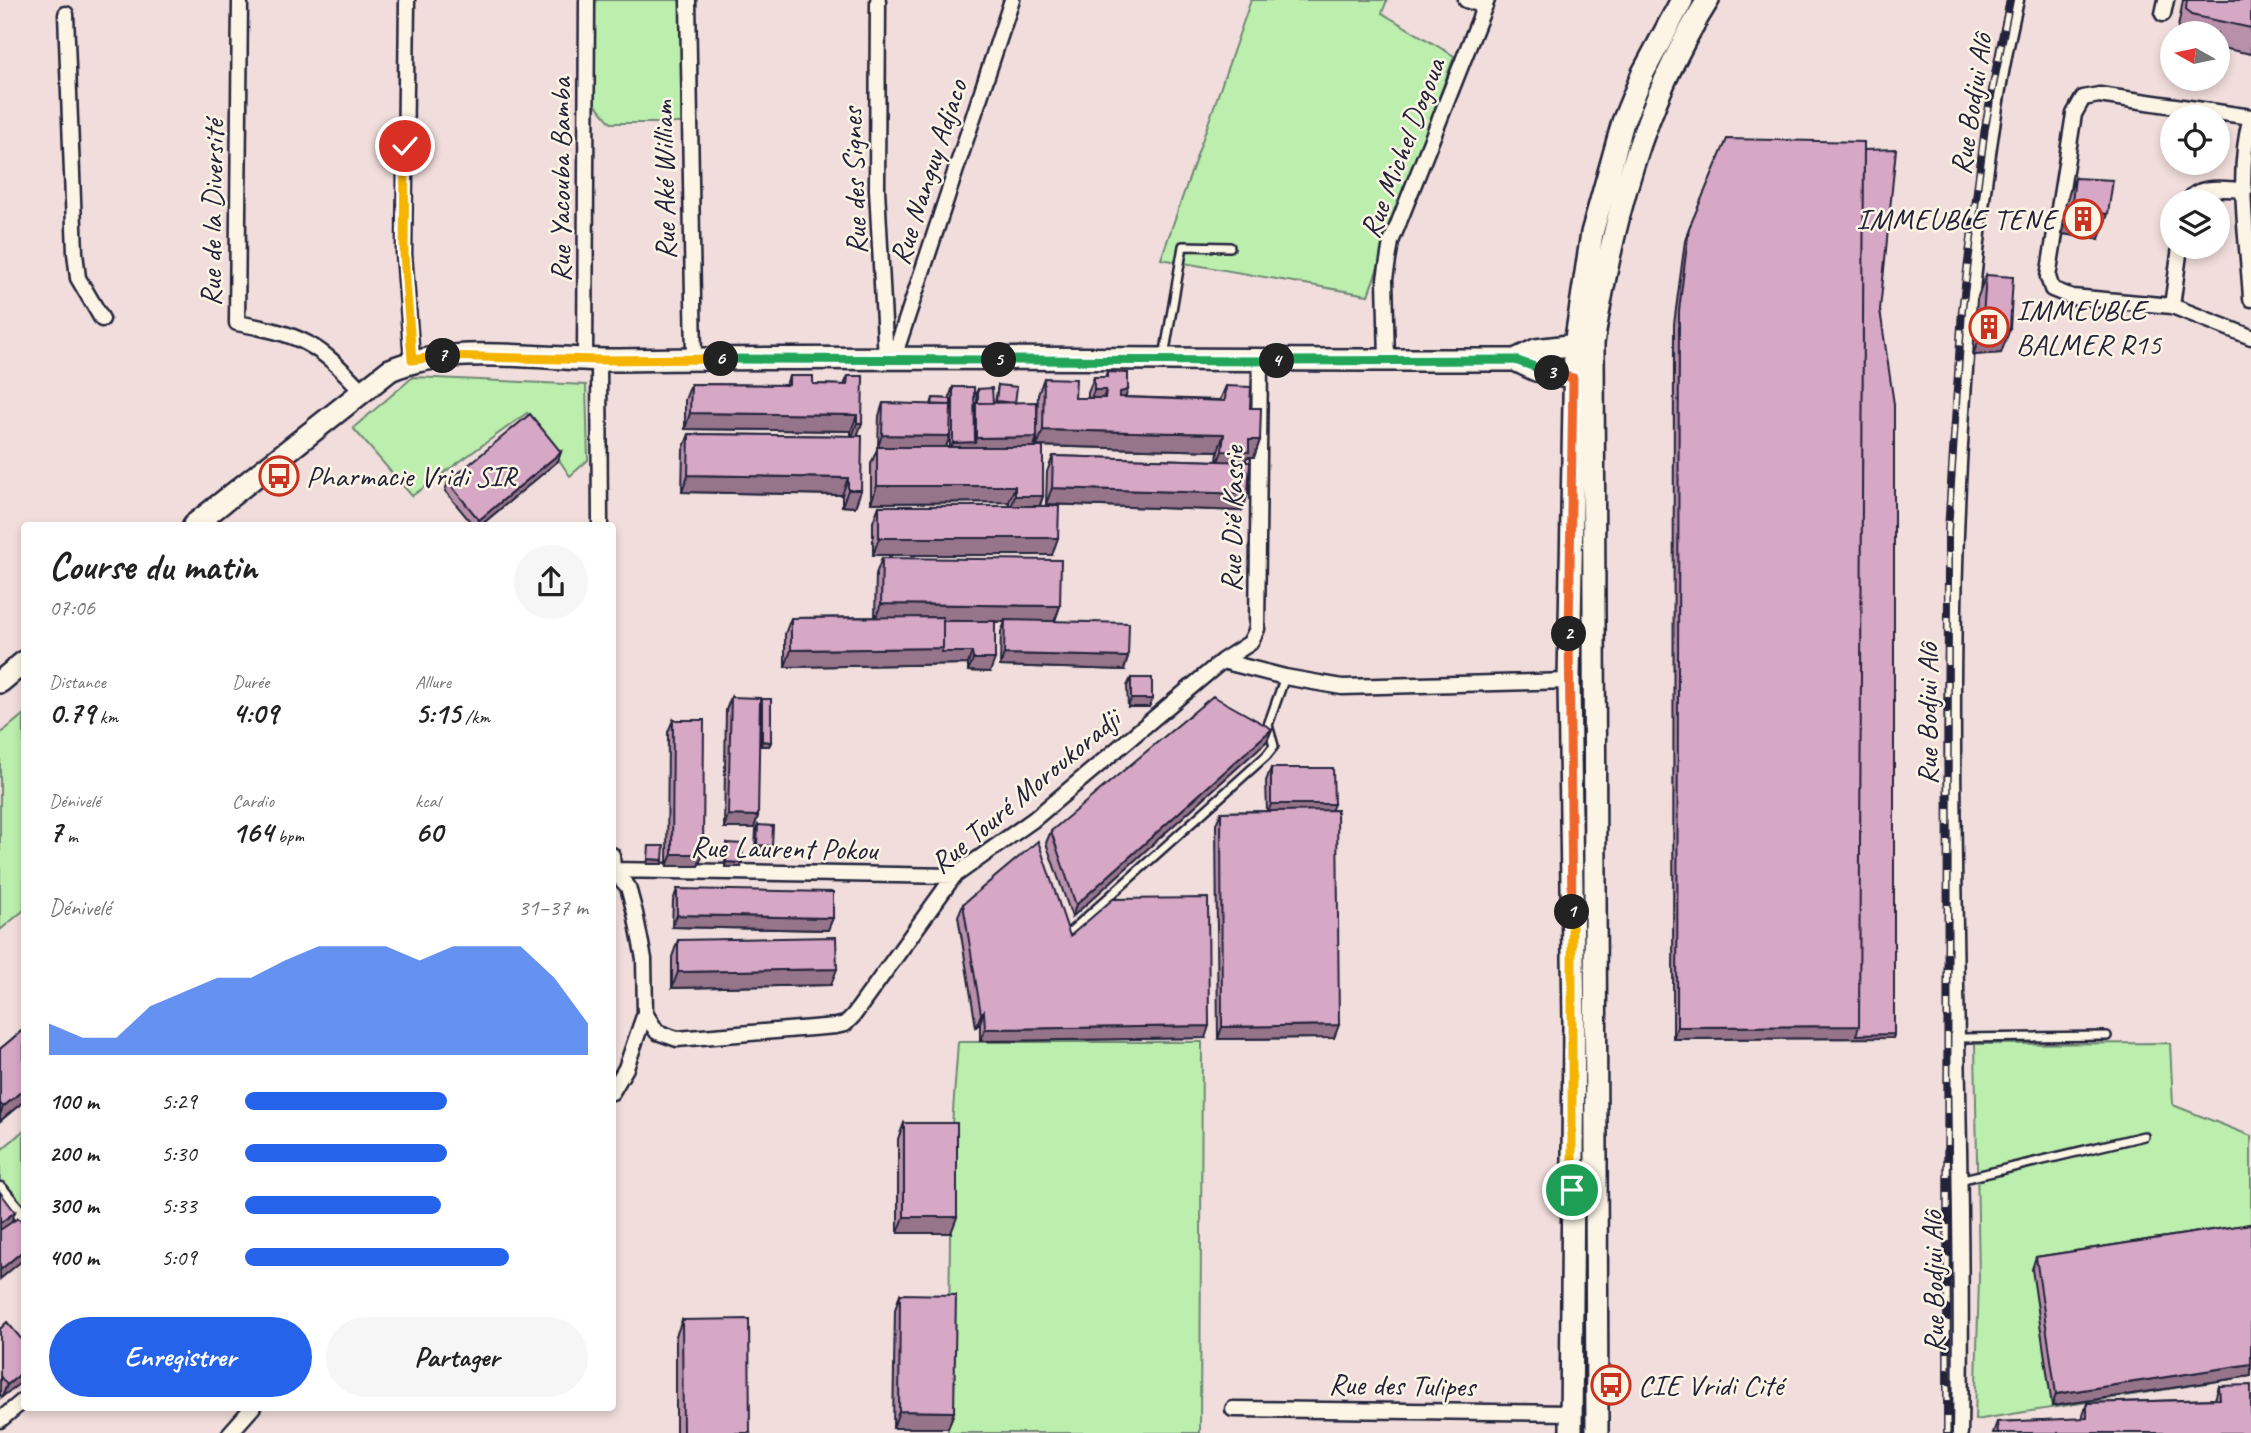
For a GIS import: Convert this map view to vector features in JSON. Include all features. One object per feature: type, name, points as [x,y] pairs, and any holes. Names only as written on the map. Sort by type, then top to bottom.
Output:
[{"type":"main road","points":[[1571,1423],[1574,1024],[1569,681],[1589,246],[1623,122],[1643,73],[1682,0]]},
{"type":"main road","points":[[1584,344],[1637,146],[1669,68],[1708,0]]},
{"type":"main road","points":[[198,522],[360,390],[390,370],[412,360],[440,355],[592,360],[1515,360],[1536,350],[1584,344]]},
{"type":"main road","points":[[1515,360],[1536,370],[1583,379]]},
{"type":"main road","points":[[1583,379],[1597,1433]]},
{"type":"main road","points":[[0,682],[21,664]]},
{"type":"street","name":"Rue de la Diversité","points":[[240,0],[237,323],[286,332],[313,344],[332,359],[360,390]]},
{"type":"street","points":[[407,0],[404,254],[412,360]]},
{"type":"street","name":"Rue Yacouba Bamba","points":[[587,0],[592,360]]},
{"type":"street","name":"Rue Aké William","points":[[688,0],[694,359]]},
{"type":"street","name":"Rue des Signes","points":[[878,0],[877,189],[890,360]]},
{"type":"street","name":"Rue Nanguy Adjaco","points":[[890,360],[1012,0]]},
{"type":"street","points":[[1466,0],[1486,3]]},
{"type":"street","name":"Rue Bodjui Alô","points":[[1960,1433],[1959,1038],[1952,660],[1960,409],[1977,245],[1996,102],[2016,0]]},
{"type":"street","name":"Rue Michel Dogoua","points":[[1387,360],[1385,279],[1391,242],[1486,3]]},
{"type":"street","points":[[66,15],[75,253],[78,278],[102,319]]},
{"type":"street","points":[[2251,299],[2244,144],[2251,117],[2099,95],[2083,98],[2074,114],[2048,277],[2052,289],[2072,297],[2172,306],[2251,337]]},
{"type":"street","points":[[2230,190],[2245,191]]},
{"type":"street","points":[[2172,306],[2178,259]]},
{"type":"street","points":[[592,360],[600,522]]},
{"type":"street","name":"Rue Dié Kassie","points":[[1222,661],[1250,643],[1257,629],[1261,362]]},
{"type":"street","points":[[1222,661],[1284,677],[1342,687],[1569,681]]},
{"type":"street","name":"Rue Touré Moroukoradji","points":[[645,1013],[657,1032],[677,1038],[845,1024],[954,876],[1033,820],[1222,661]]},
{"type":"street","name":"Rue Laurent Pokou","points":[[616,870],[954,876]]},
{"type":"street","points":[[616,873],[628,887],[635,913],[644,959],[645,1013],[626,1068],[616,1085]]},
{"type":"street","points":[[0,1190],[21,1215]]},
{"type":"street","points":[[0,1420],[21,1402]]},
{"type":"street","name":"Rue des Tulipes","points":[[1233,1409],[1571,1423]]},
{"type":"street","points":[[230,1433],[249,1411]]},
{"type":"lane","points":[[1164,361],[1183,246],[1230,247]]},
{"type":"lane","points":[[1071,931],[1274,746],[1268,725],[1284,677]]},
{"type":"lane","points":[[1959,1038],[2107,1036]]},
{"type":"lane","points":[[1958,1180],[2144,1136]]},
{"type":"green space","points":[[583,0],[683,0],[681,123],[611,123],[584,91]]},
{"type":"green space","points":[[1251,0],[1387,0],[1382,13],[1454,56],[1368,295],[1161,259]]},
{"type":"green space","points":[[413,377],[586,385],[588,460],[570,476],[527,413],[412,496],[353,428]]},
{"type":"green space","points":[[21,716],[21,912],[0,930],[0,734]]},
{"type":"green space","points":[[958,1042],[1202,1042],[1200,1433],[948,1433],[951,1139]]},
{"type":"green space","points":[[2170,1043],[2173,1105],[2251,1136],[2251,1376],[1975,1420],[1979,1278],[1975,1044]]},
{"type":"green space","points":[[21,1133],[21,1206],[0,1181],[0,1151]]},
{"type":"building","points":[[2187,0],[2251,0],[2251,28],[2230,23],[2230,21],[2191,15],[2186,9]]},
{"type":"building","points":[[1727,139],[1864,142],[1859,1026],[1677,1027],[1679,311],[1689,228]]},
{"type":"building","points":[[1896,149],[1880,310],[1894,404],[1894,1034],[1856,1035],[1859,1026],[1864,150]]},
{"type":"building","points":[[2075,178],[2113,180],[2108,214],[2071,210]]},
{"type":"building","points":[[1986,275],[2013,277],[2010,329],[1982,331]]},
{"type":"building","points":[[1107,372],[1128,373],[1128,390],[1120,392],[1120,397],[1225,401],[1226,386],[1251,387],[1250,408],[1261,408],[1260,440],[1249,440],[1249,452],[1222,451],[1224,434],[1043,430],[1044,378],[1076,379],[1075,398],[1105,398],[1106,390],[1094,390],[1094,377],[1107,377]]},
{"type":"building","points":[[789,376],[813,376],[813,384],[847,385],[848,376],[863,376],[862,423],[857,423],[857,415],[690,413],[691,384],[789,385]]},
{"type":"building","points":[[998,385],[1017,387],[1015,403],[996,401]]},
{"type":"building","points":[[953,387],[974,387],[975,442],[953,443]]},
{"type":"building","points":[[992,388],[993,403],[978,403],[978,389]]},
{"type":"building","points":[[933,398],[951,399],[951,405],[932,405]]},
{"type":"building","points":[[1037,402],[1037,437],[976,438],[976,403]]},
{"type":"building","points":[[883,403],[951,405],[950,436],[882,435]]},
{"type":"building","points":[[530,414],[561,452],[479,520],[448,482]]},
{"type":"building","points":[[689,434],[862,436],[861,490],[848,490],[848,478],[688,475]]},
{"type":"building","points":[[877,447],[1043,447],[1043,496],[1015,496],[1015,486],[877,486]]},
{"type":"building","points":[[1053,456],[1250,462],[1248,494],[1052,488]]},
{"type":"building","points":[[879,506],[1059,506],[1058,538],[879,538]]},
{"type":"building","points":[[882,558],[1061,560],[1060,606],[881,604]]},
{"type":"building","points":[[943,617],[943,648],[791,650],[791,618]]},
{"type":"building","points":[[1005,620],[1129,623],[1128,657],[1004,654]]},
{"type":"building","points":[[943,621],[995,621],[995,659],[973,659],[972,652],[941,652]]},
{"type":"building","points":[[1131,678],[1152,678],[1152,699],[1131,699]]},
{"type":"building","points":[[1213,696],[1272,729],[1076,905],[1051,831]]},
{"type":"building","points":[[731,697],[760,698],[758,816],[728,815]]},
{"type":"building","points":[[762,699],[771,699],[771,742],[762,741]]},
{"type":"building","points":[[673,720],[704,720],[703,854],[672,854]]},
{"type":"building","points":[[1271,768],[1333,768],[1334,804],[1271,804]]},
{"type":"building","points":[[1337,810],[1339,1025],[1222,1027],[1221,812]]},
{"type":"building","points":[[758,825],[773,826],[772,846],[757,845]]},
{"type":"building","points":[[1038,841],[1070,936],[1113,899],[1208,898],[1209,1026],[985,1029],[984,1011],[981,1014],[963,904]]},
{"type":"building","points":[[727,843],[743,844],[742,863],[726,862]]},
{"type":"building","points":[[649,846],[664,846],[663,860],[648,859]]},
{"type":"building","points":[[677,889],[833,892],[833,918],[677,915]]},
{"type":"building","points":[[836,937],[837,969],[678,972],[678,940]]},
{"type":"building","points":[[21,1032],[21,1092],[3,1107],[0,1103],[0,1049]]},
{"type":"building","points":[[904,1123],[957,1123],[957,1217],[904,1217]]},
{"type":"building","points":[[0,1192],[15,1212],[0,1223]]},
{"type":"building","points":[[18,1218],[21,1222],[21,1252],[0,1270],[0,1230]]},
{"type":"building","points":[[2251,1224],[2251,1364],[2056,1394],[2036,1257]]},
{"type":"building","points":[[900,1294],[956,1295],[954,1412],[899,1411]]},
{"type":"building","points":[[749,1319],[750,1433],[683,1433],[682,1320]]},
{"type":"building","points":[[7,1322],[21,1338],[21,1373],[7,1385],[0,1376],[0,1329]]},
{"type":"building","points":[[2251,1385],[2251,1433],[1998,1433],[1997,1422],[2087,1418],[2087,1403],[2220,1399],[2219,1386]]},
{"type":"railway","points":[[1947,1433],[1948,531],[1962,310],[1985,127],[2010,0]]},
{"type":"place","name":"IMMEUBLE TENE","points":[[2083,219]]},
{"type":"place","name":"IMMEUBLE BALMER R15","points":[[1989,327]]},
{"type":"place","name":"Pharmacie Vridi SIR","points":[[279,476]]},
{"type":"place","name":"CIE Vridi Cité","points":[[1611,1385]]},
{"type":"route","points":[[405,146],[404,254],[412,360],[440,355],[599,360],[1515,360],[1536,370],[1573,378],[1569,681],[1574,1024],[1572,1190]]}]
